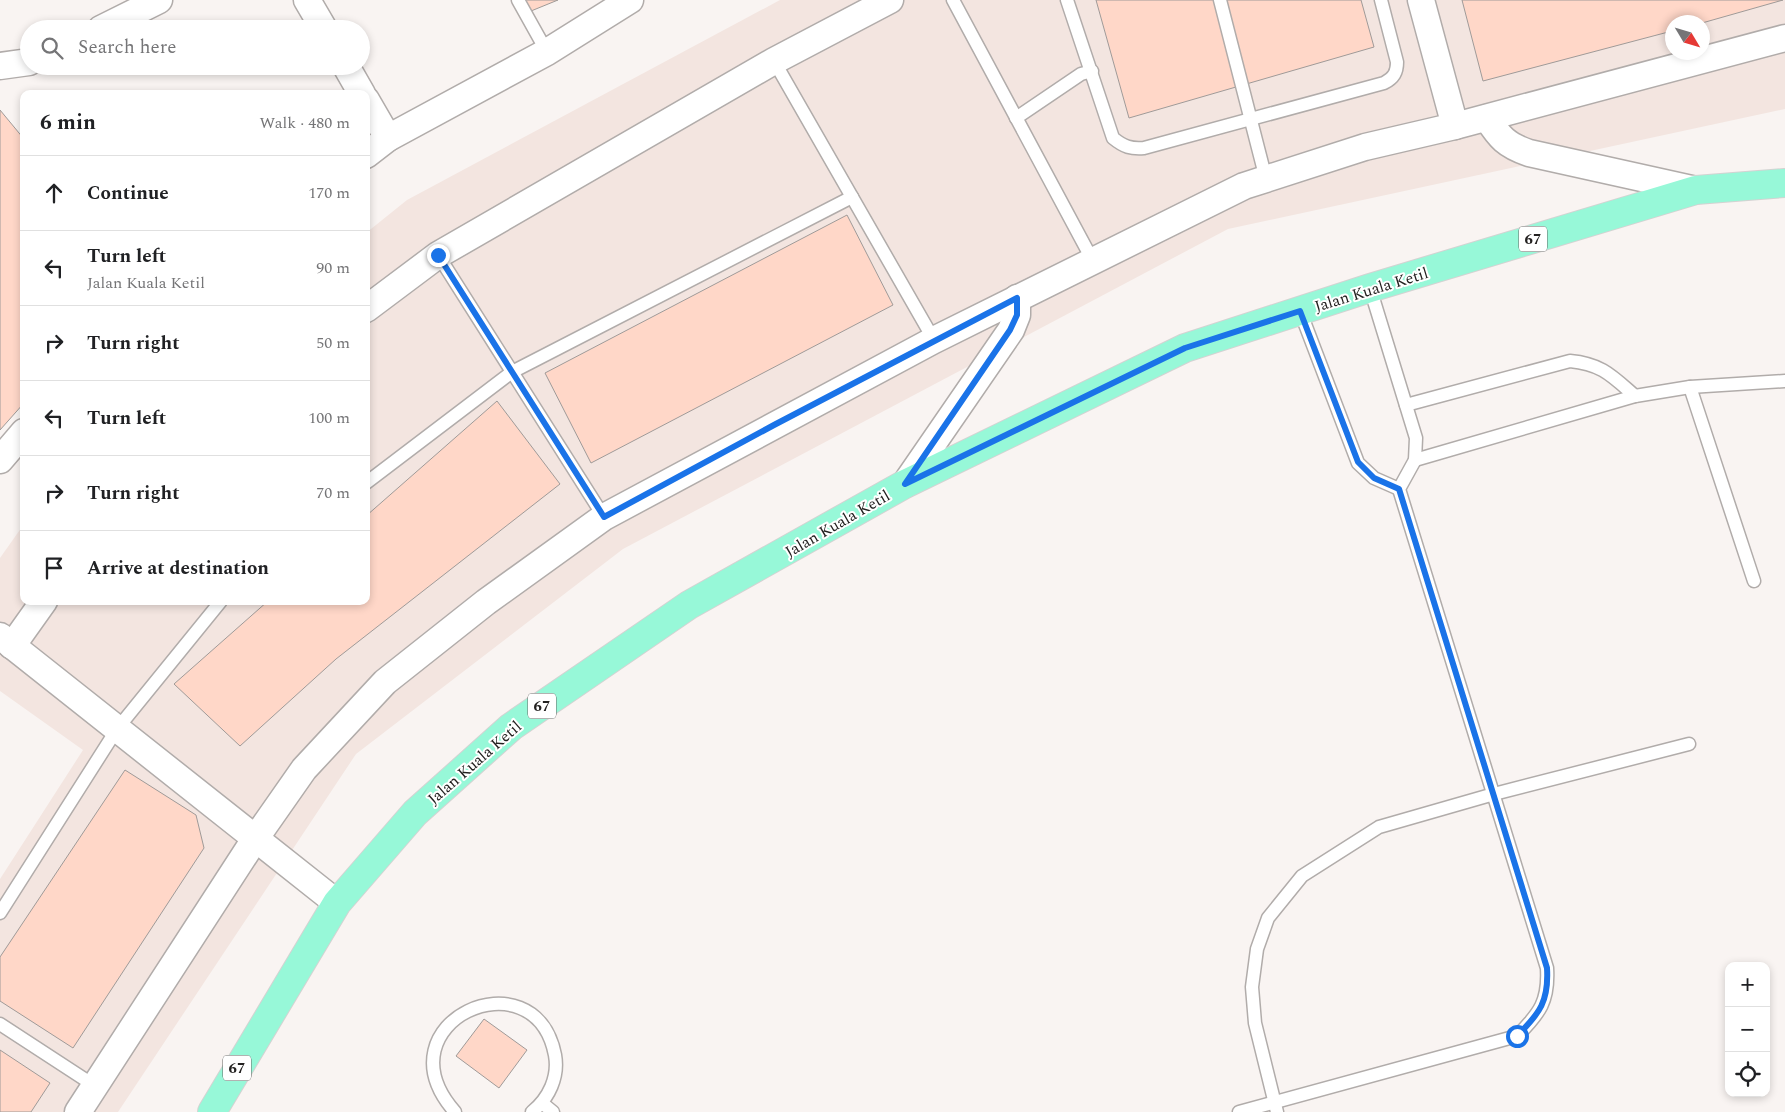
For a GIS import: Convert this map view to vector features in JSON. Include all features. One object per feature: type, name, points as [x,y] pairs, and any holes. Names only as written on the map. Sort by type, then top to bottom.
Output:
[{"type":"main road","name":"Jalan Kuala Ketil","points":[[212,1112],[263,1024],[337,904],[415,813],[511,727],[689,605],[905,484],[1185,348],[1370,288],[1696,190],[1785,183]]},
{"type":"main road","name":"Jalan Kuala Ketil","points":[[222,1112],[263,1024]]},
{"type":"street","points":[[119,20],[160,0]]},
{"type":"street","points":[[307,0],[319,20]]},
{"type":"street","points":[[370,152],[388,138],[547,52],[630,0]]},
{"type":"street","points":[[370,306],[438,255],[774,61],[890,0]]},
{"type":"street","points":[[1422,0],[1455,126]]},
{"type":"street","points":[[78,1112],[255,839],[304,769],[385,682],[486,602],[604,517],[934,340],[1244,186],[1366,147],[1487,118],[1785,38]]},
{"type":"street","points":[[0,66],[20,63]]},
{"type":"street","points":[[351,75],[360,90]]},
{"type":"street","points":[[370,107],[388,138]]},
{"type":"street","points":[[1487,118],[1500,138],[1511,147],[1529,153],[1696,190]]},
{"type":"street","points":[[905,484],[1010,330],[1017,315],[1017,298]]},
{"type":"street","points":[[0,460],[20,437]]},
{"type":"street","points":[[40,605],[6,641],[337,904]]},
{"type":"lane","points":[[518,0],[547,52]]},
{"type":"lane","points":[[953,0],[1093,261]]},
{"type":"lane","points":[[1068,0],[1113,138],[1122,145],[1132,149],[1144,148],[1384,83],[1392,79],[1397,70],[1397,62],[1381,0]]},
{"type":"lane","points":[[1220,0],[1266,180]]},
{"type":"lane","points":[[774,61],[934,340]]},
{"type":"lane","points":[[1016,118],[1081,74],[1092,71]]},
{"type":"lane","points":[[370,480],[512,372],[852,197]]},
{"type":"lane","points":[[438,255],[604,517]]},
{"type":"lane","points":[[1239,1112],[1275,1108],[1517,1036],[1538,1015],[1548,989],[1547,968],[1399,489],[1415,460],[1416,438],[1370,288]]},
{"type":"lane","points":[[1300,311],[1358,462],[1374,478],[1399,489]]},
{"type":"lane","points":[[1406,405],[1570,361],[1587,363],[1604,369],[1635,396]]},
{"type":"lane","points":[[1415,460],[1635,396],[1690,387],[1785,381]]},
{"type":"lane","points":[[1690,387],[1754,581]]},
{"type":"lane","points":[[0,913],[117,729],[218,605]]},
{"type":"lane","points":[[1275,1108],[1255,1023],[1252,987],[1257,949],[1268,918],[1302,876],[1379,827],[1494,794],[1689,744]]},
{"type":"lane","points":[[455,1112],[443,1098],[435,1080],[433,1061],[437,1042],[448,1024],[465,1011],[485,1004],[506,1004],[526,1011],[542,1025],[552,1043],[556,1064],[552,1084],[542,1103],[532,1112]]},
{"type":"lane","points":[[0,1024],[94,1086]]},
{"type":"lane","points":[[542,1103],[553,1112]]},
{"type":"shaded area","points":[[780,0],[1785,0],[1785,109],[1228,229],[623,549],[356,754],[118,1112],[0,1112],[0,879],[83,750],[0,691],[0,558],[20,530],[20,605],[370,605],[370,230],[407,200]]},
{"type":"building","points":[[525,0],[558,0],[531,11]]},
{"type":"building","points":[[1096,0],[1361,0],[1374,47],[1129,118]]},
{"type":"building","points":[[1462,0],[1783,0],[1710,21],[1710,15],[1665,15],[1665,33],[1483,81]]},
{"type":"building","points":[[0,110],[20,134],[20,408],[0,430]]},
{"type":"building","points":[[847,215],[893,305],[591,463],[545,373]]},
{"type":"building","points":[[497,401],[560,484],[336,659],[240,746],[174,684],[263,605],[370,605],[370,512]]},
{"type":"building","points":[[125,770],[196,815],[204,848],[73,1048],[0,1001],[0,957]]},
{"type":"building","points":[[484,1019],[527,1050],[499,1088],[456,1056]]},
{"type":"building","points":[[0,1050],[50,1083],[31,1112],[0,1112]]},
{"type":"route","points":[[438,255],[604,517],[934,340],[1017,298],[1017,315],[1010,330],[905,484],[1185,348],[1300,311],[1358,462],[1374,478],[1399,489],[1547,968],[1548,989],[1538,1015],[1517,1036]]}]
